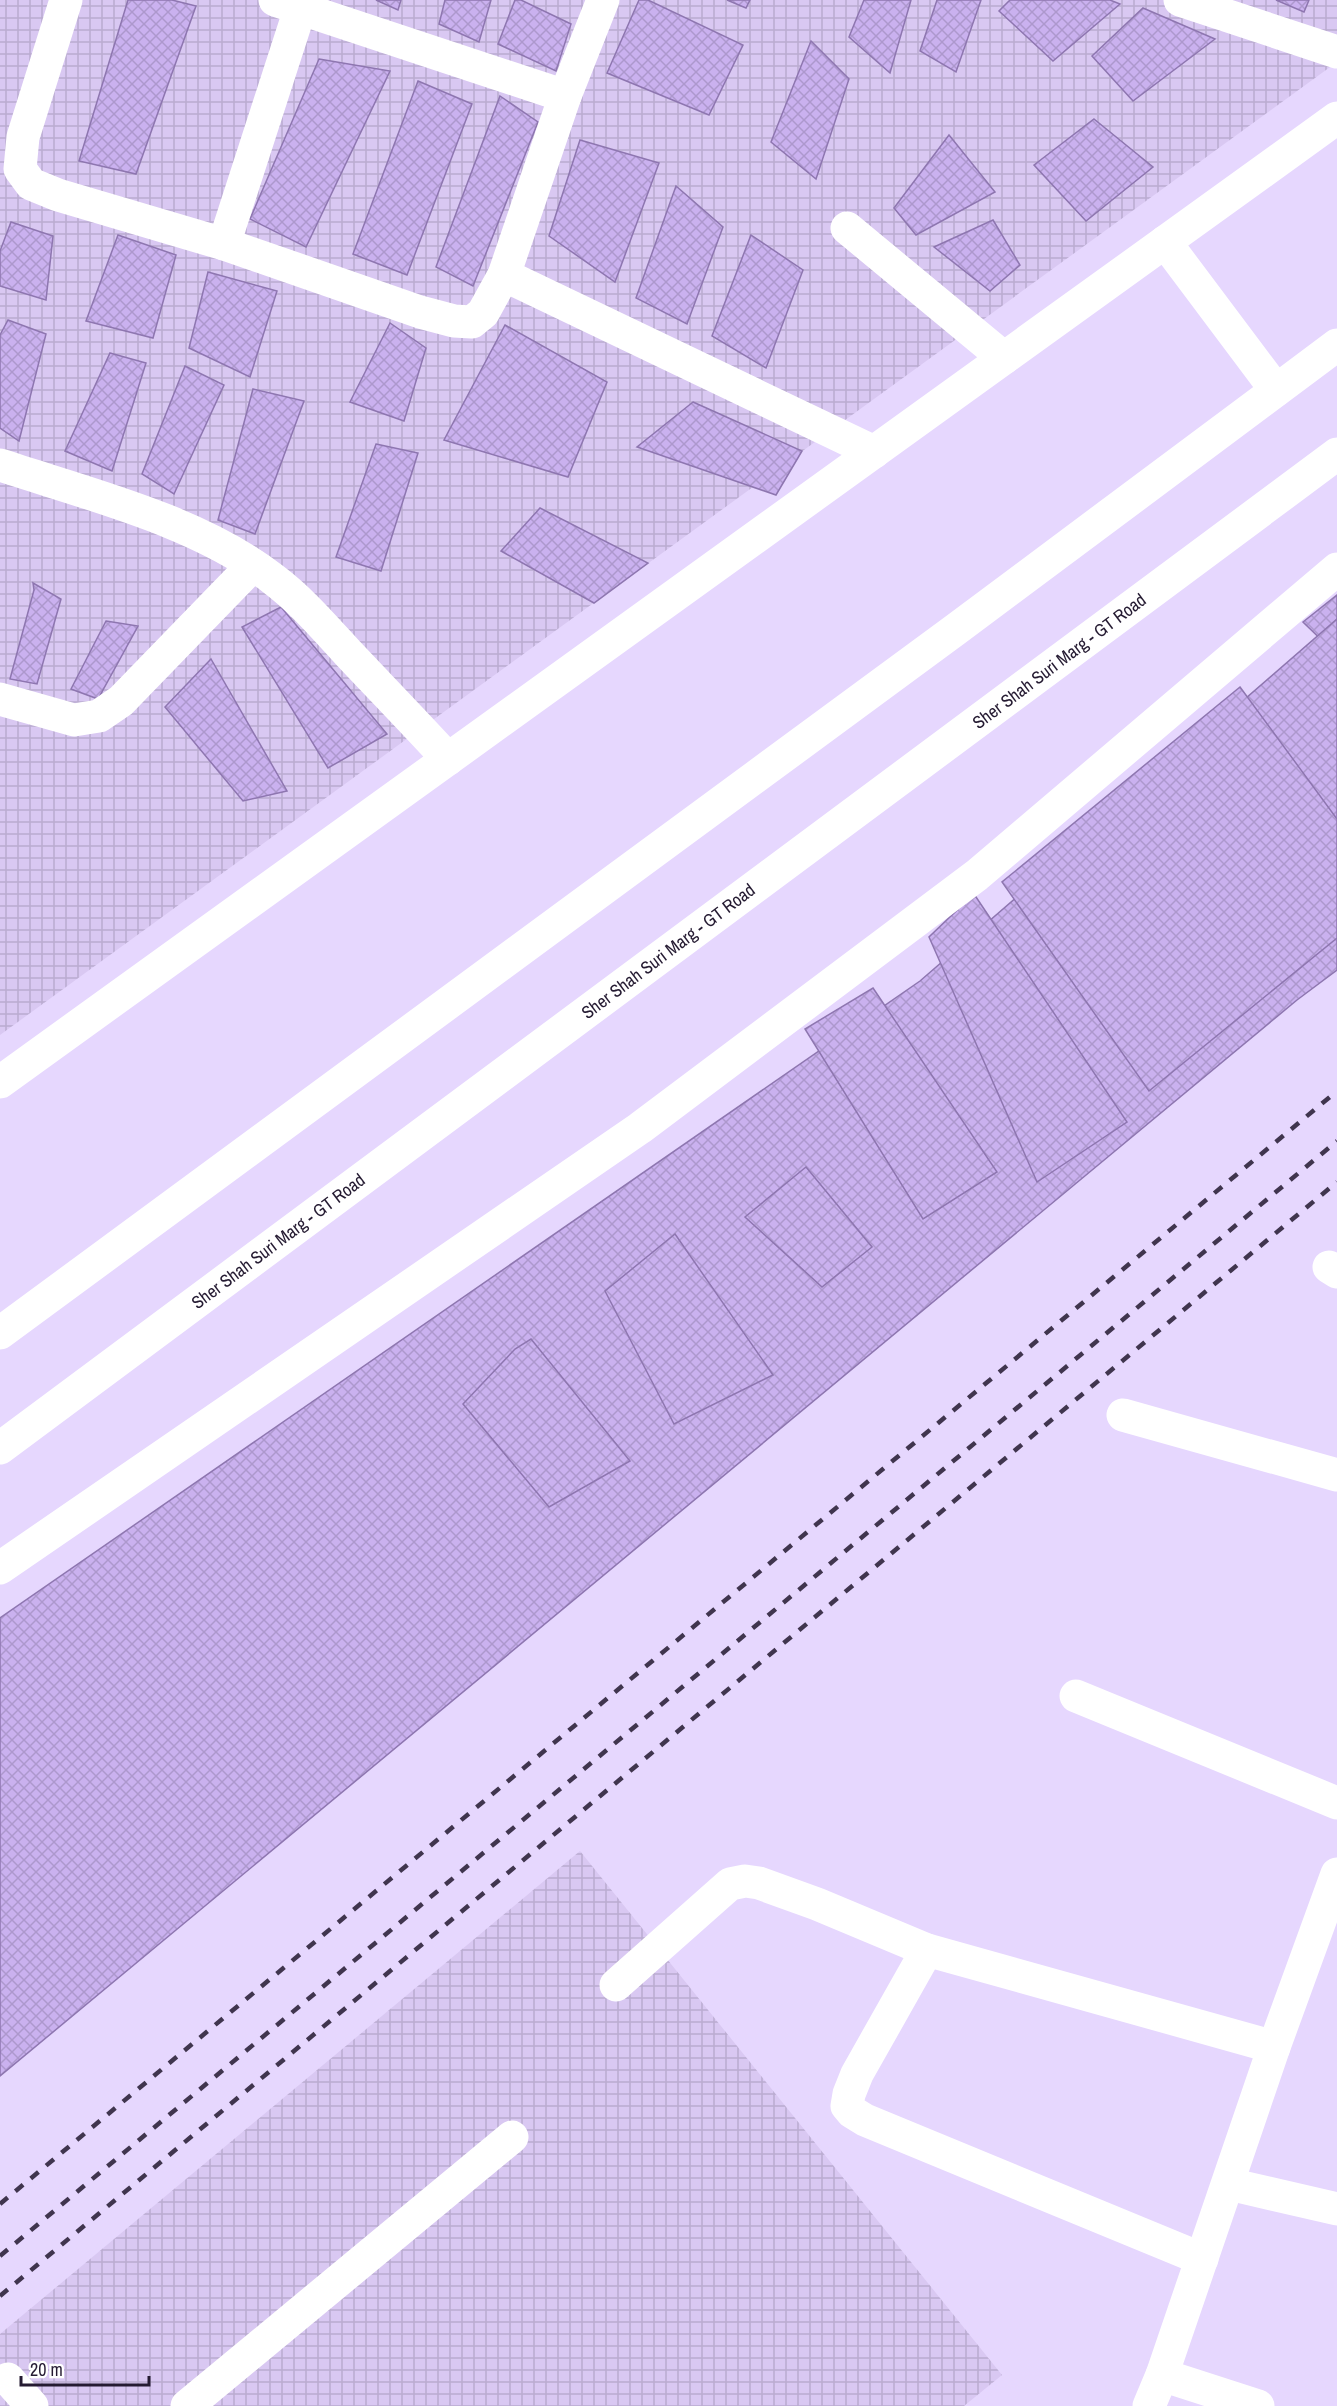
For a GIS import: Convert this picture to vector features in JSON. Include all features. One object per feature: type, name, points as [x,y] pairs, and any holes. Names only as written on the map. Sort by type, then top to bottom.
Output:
[{"type":"street","points":[[66,0],[23,137],[21,169],[31,184],[58,195],[224,244],[420,312],[454,321],[472,322],[483,313],[504,275],[565,96],[603,0]]},
{"type":"street","points":[[1180,0],[1337,52]]},
{"type":"street","points":[[224,244],[293,3],[565,96]]},
{"type":"street","points":[[0,1082],[1337,118]]},
{"type":"street","points":[[847,228],[1004,358]]},
{"type":"street","points":[[1165,242],[1276,390]]},
{"type":"street","points":[[504,275],[874,452]]},
{"type":"street","points":[[0,1333],[955,630],[1337,345]]},
{"type":"street","name":"Sher Shah Suri Marg - GT Road","points":[[0,1448],[1337,454]]},
{"type":"street","points":[[0,465],[161,518],[219,545],[253,565],[305,607],[448,759]]},
{"type":"street","points":[[0,699],[74,720],[99,716],[122,701],[253,565]]},
{"type":"street","points":[[0,1568],[640,1128],[976,875],[1337,568]]},
{"type":"street","points":[[1123,1415],[1337,1475]]},
{"type":"street","points":[[1076,1696],[1337,1803]]},
{"type":"street","points":[[1149,2406],[1162,2375],[1274,2047],[1337,1874]]},
{"type":"street","points":[[616,1985],[730,1884],[745,1881],[759,1883],[818,1904],[927,1950],[1274,2047]]},
{"type":"street","points":[[927,1950],[857,2074],[847,2106],[852,2112],[865,2120],[1202,2259]]},
{"type":"street","points":[[187,2406],[513,2137]]},
{"type":"street","points":[[1229,2184],[1337,2209]]},
{"type":"street","points":[[1162,2375],[1258,2406]]},
{"type":"street","points":[[8,2379],[32,2406]]},
{"type":"shaded area","points":[[0,0],[1337,0],[1337,62],[0,1035]]},
{"type":"shaded area","points":[[580,1851],[1002,2375],[964,2406],[0,2406],[0,2334]]},
{"type":"building","points":[[128,0],[172,0],[196,6],[136,174],[79,161]]},
{"type":"building","points":[[376,0],[401,0],[398,10]]},
{"type":"building","points":[[445,0],[491,0],[479,42],[439,24]]},
{"type":"building","points":[[515,0],[521,0],[571,24],[556,71],[498,44]]},
{"type":"building","points":[[639,0],[648,0],[743,45],[709,115],[607,73]]},
{"type":"building","points":[[727,0],[750,0],[746,8]]},
{"type":"building","points":[[864,0],[911,0],[890,73],[849,37]]},
{"type":"building","points":[[937,0],[981,0],[956,72],[920,51]]},
{"type":"building","points":[[1010,0],[1110,0],[1120,4],[1053,61],[999,11]]},
{"type":"building","points":[[1276,0],[1309,0],[1304,12]]},
{"type":"building","points":[[1143,8],[1215,39],[1133,101],[1092,56]]},
{"type":"building","points":[[811,41],[849,79],[816,179],[771,142]]},
{"type":"building","points":[[319,59],[390,71],[306,247],[250,219]]},
{"type":"building","points":[[418,81],[472,104],[407,275],[353,254]]},
{"type":"building","points":[[500,96],[538,122],[473,286],[436,267]]},
{"type":"building","points":[[1094,119],[1153,167],[1086,221],[1034,165]]},
{"type":"building","points":[[949,135],[995,192],[916,235],[894,208]]},
{"type":"building","points":[[580,140],[659,163],[615,282],[549,236]]},
{"type":"building","points":[[676,186],[723,227],[687,324],[636,298]]},
{"type":"building","points":[[993,220],[1020,265],[990,291],[934,247]]},
{"type":"building","points":[[11,222],[53,236],[46,300],[0,286],[0,251]]},
{"type":"building","points":[[118,235],[176,255],[153,338],[86,321]]},
{"type":"building","points":[[751,235],[803,270],[766,368],[712,336]]},
{"type":"building","points":[[208,272],[277,291],[250,377],[189,348]]},
{"type":"building","points":[[8,320],[46,334],[19,441],[0,428],[0,335]]},
{"type":"building","points":[[390,323],[426,348],[404,421],[350,402]]},
{"type":"building","points":[[505,325],[607,382],[568,477],[444,440]]},
{"type":"building","points":[[110,353],[146,363],[112,471],[65,451]]},
{"type":"building","points":[[185,366],[224,385],[174,494],[142,474]]},
{"type":"building","points":[[253,389],[304,401],[255,534],[218,520]]},
{"type":"building","points":[[693,402],[802,451],[776,495],[637,447]]},
{"type":"building","points":[[376,444],[418,453],[381,571],[336,557]]},
{"type":"building","points":[[540,508],[648,563],[594,603],[501,551]]},
{"type":"building","points":[[33,583],[61,599],[37,684],[10,679],[34,590]]},
{"type":"building","points":[[1337,595],[1337,655],[1303,622]]},
{"type":"building","points":[[281,607],[387,734],[328,768],[242,627]]},
{"type":"building","points":[[1337,619],[1337,970],[1297,1000],[0,2076],[0,1618],[920,981]]},
{"type":"building","points":[[106,621],[138,626],[98,699],[71,689]]},
{"type":"building","points":[[211,659],[287,791],[243,801],[165,707]]},
{"type":"building","points":[[1240,687],[1337,819],[1337,938],[1149,1091],[1002,882]]},
{"type":"building","points":[[974,894],[1127,1122],[1037,1182],[929,937]]},
{"type":"building","points":[[873,988],[997,1172],[923,1219],[805,1029]]},
{"type":"building","points":[[806,1167],[872,1247],[822,1287],[745,1217]]},
{"type":"building","points":[[675,1234],[773,1375],[674,1424],[605,1291]]},
{"type":"building","points":[[531,1339],[630,1461],[549,1507],[463,1404],[515,1349]]},
{"type":"railway","points":[[0,2204],[1337,1091]]},
{"type":"railway","points":[[0,2256],[1337,1141]]},
{"type":"railway","points":[[0,2296],[1337,1182]]}]
